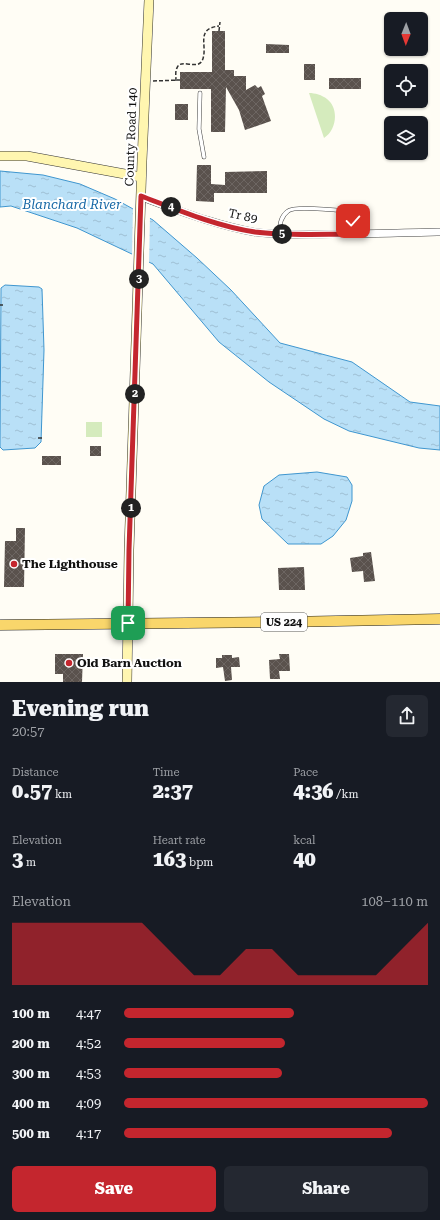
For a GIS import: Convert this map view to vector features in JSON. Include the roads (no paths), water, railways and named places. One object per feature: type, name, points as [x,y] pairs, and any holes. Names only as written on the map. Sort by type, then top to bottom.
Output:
[{"type":"main road","name":"US 224","points":[[0,625],[440,619]]},
{"type":"street","name":"County Road 140","points":[[127,682],[129,550],[149,0]]},
{"type":"street","points":[[0,156],[27,156],[142,177]]},
{"type":"street","name":"Tr 89","points":[[141,201],[225,225],[253,231],[280,234],[440,232]]},
{"type":"lane","points":[[200,93],[199,128],[204,156]]},
{"type":"lane","points":[[280,234],[281,220],[284,215],[289,210],[298,209],[346,210],[353,216],[353,234]]},
{"type":"water","name":"Blanchard River","points":[[0,171],[43,175],[80,184],[115,199],[153,220],[231,290],[280,343],[352,362],[410,402],[440,406],[440,450],[419,448],[349,431],[324,419],[269,382],[219,342],[153,264],[77,228],[11,206],[0,207]]},
{"type":"water","points":[[5,285],[39,287],[42,289],[44,350],[41,442],[35,448],[3,450],[0,447],[1,288]]},
{"type":"water","points":[[317,472],[347,477],[352,485],[352,501],[346,520],[333,536],[321,544],[288,544],[262,519],[259,505],[264,486],[279,475]]},
{"type":"place","name":"The Lighthouse","points":[[14,564]]},
{"type":"place","name":"Old Barn Auction","points":[[69,663]]}]
